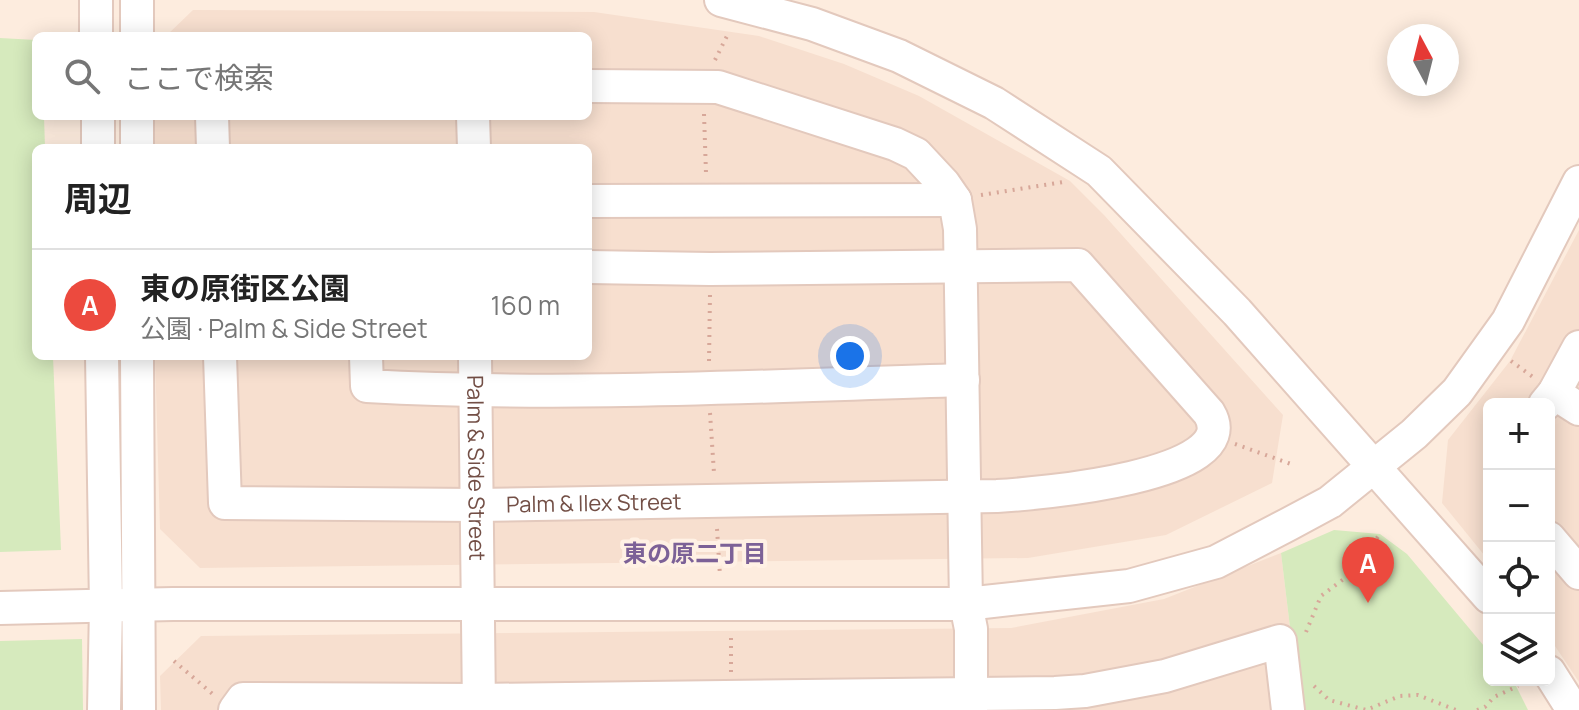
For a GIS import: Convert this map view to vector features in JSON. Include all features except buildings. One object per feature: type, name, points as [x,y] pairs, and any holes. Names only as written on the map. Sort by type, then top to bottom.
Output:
[{"type":"street","points":[[96,0],[96,32]]},
{"type":"street","points":[[137,0],[137,32]]},
{"type":"street","points":[[721,0],[812,24],[899,56],[994,103],[1099,171],[1237,312],[1483,590]]},
{"type":"street","points":[[592,86],[718,87],[895,144],[916,154],[932,168],[955,200],[962,265],[963,496],[966,604],[971,629],[971,702]]},
{"type":"street","points":[[98,120],[98,144]]},
{"type":"street","points":[[137,120],[137,144]]},
{"type":"street","points":[[212,120],[213,144]]},
{"type":"street","points":[[473,120],[474,144]]},
{"type":"street","points":[[0,608],[478,592],[966,604],[1129,586],[1216,562],[1330,502],[1436,413],[1457,392],[1508,321],[1579,182]]},
{"type":"street","points":[[592,201],[955,200]]},
{"type":"street","points":[[592,267],[710,269],[1078,265],[1209,413],[1215,422],[1214,436]]},
{"type":"street","points":[[1560,402],[1579,347]]},
{"type":"street","points":[[102,360],[106,606],[104,710]]},
{"type":"street","points":[[137,360],[139,710]]},
{"type":"street","name":"Palm & Ilex Street","points":[[220,360],[225,503],[477,505],[997,496],[1067,491],[1136,476],[1191,458],[1205,449],[1214,436]]},
{"type":"street","points":[[366,360],[367,386],[476,392],[963,380]]},
{"type":"street","name":"Palm & Side Street","points":[[475,360],[479,705]]},
{"type":"street","points":[[1552,542],[1579,573]]},
{"type":"street","points":[[228,705],[243,699],[479,705],[971,702],[1125,684],[1165,676],[1292,639],[1288,710]]},
{"type":"street","points":[[1555,682],[1573,710]]},
{"type":"path","points":[[708,200],[703,87],[729,32]]},
{"type":"path","points":[[955,200],[1070,181]]},
{"type":"path","points":[[710,269],[709,388],[721,579]]},
{"type":"path","points":[[1214,436],[1291,464]]},
{"type":"path","points":[[1292,639],[1306,625],[1321,596],[1349,575],[1380,534]]},
{"type":"path","points":[[174,661],[228,705]]},
{"type":"path","points":[[1311,681],[1329,700],[1351,707],[1366,710],[1400,696],[1418,695],[1456,710]]},
{"type":"path","points":[[1477,710],[1485,707],[1494,697],[1518,686]]},
{"type":"shaded area","points":[[193,10],[594,12],[759,36],[844,64],[919,96],[1070,181],[1283,415],[1272,483],[1166,535],[1028,558],[200,568],[160,529],[155,360],[592,360],[592,144],[149,144],[148,120],[592,120],[592,32],[170,32]]},
{"type":"shaded area","points":[[1579,230],[1579,682],[1555,646],[1555,398],[1483,398],[1483,554],[1442,503],[1448,440],[1510,361]]},
{"type":"shaded area","points":[[1281,553],[1300,710],[161,710],[160,676],[201,636],[1011,628],[1164,599]]},
{"type":"green space","points":[[0,38],[32,40],[32,120],[44,120],[45,144],[32,144],[32,360],[53,360],[61,550],[0,552]]},
{"type":"green space","points":[[1334,530],[1380,534],[1407,554],[1483,645],[1483,686],[1516,686],[1528,710],[1300,710],[1281,553]]},
{"type":"green space","points":[[82,639],[83,710],[0,710],[0,641]]},
{"type":"place","name":"東の原街区公園","points":[[1368,603]]},
{"type":"district","name":"東の原二丁目","points":[[695,554]]}]
